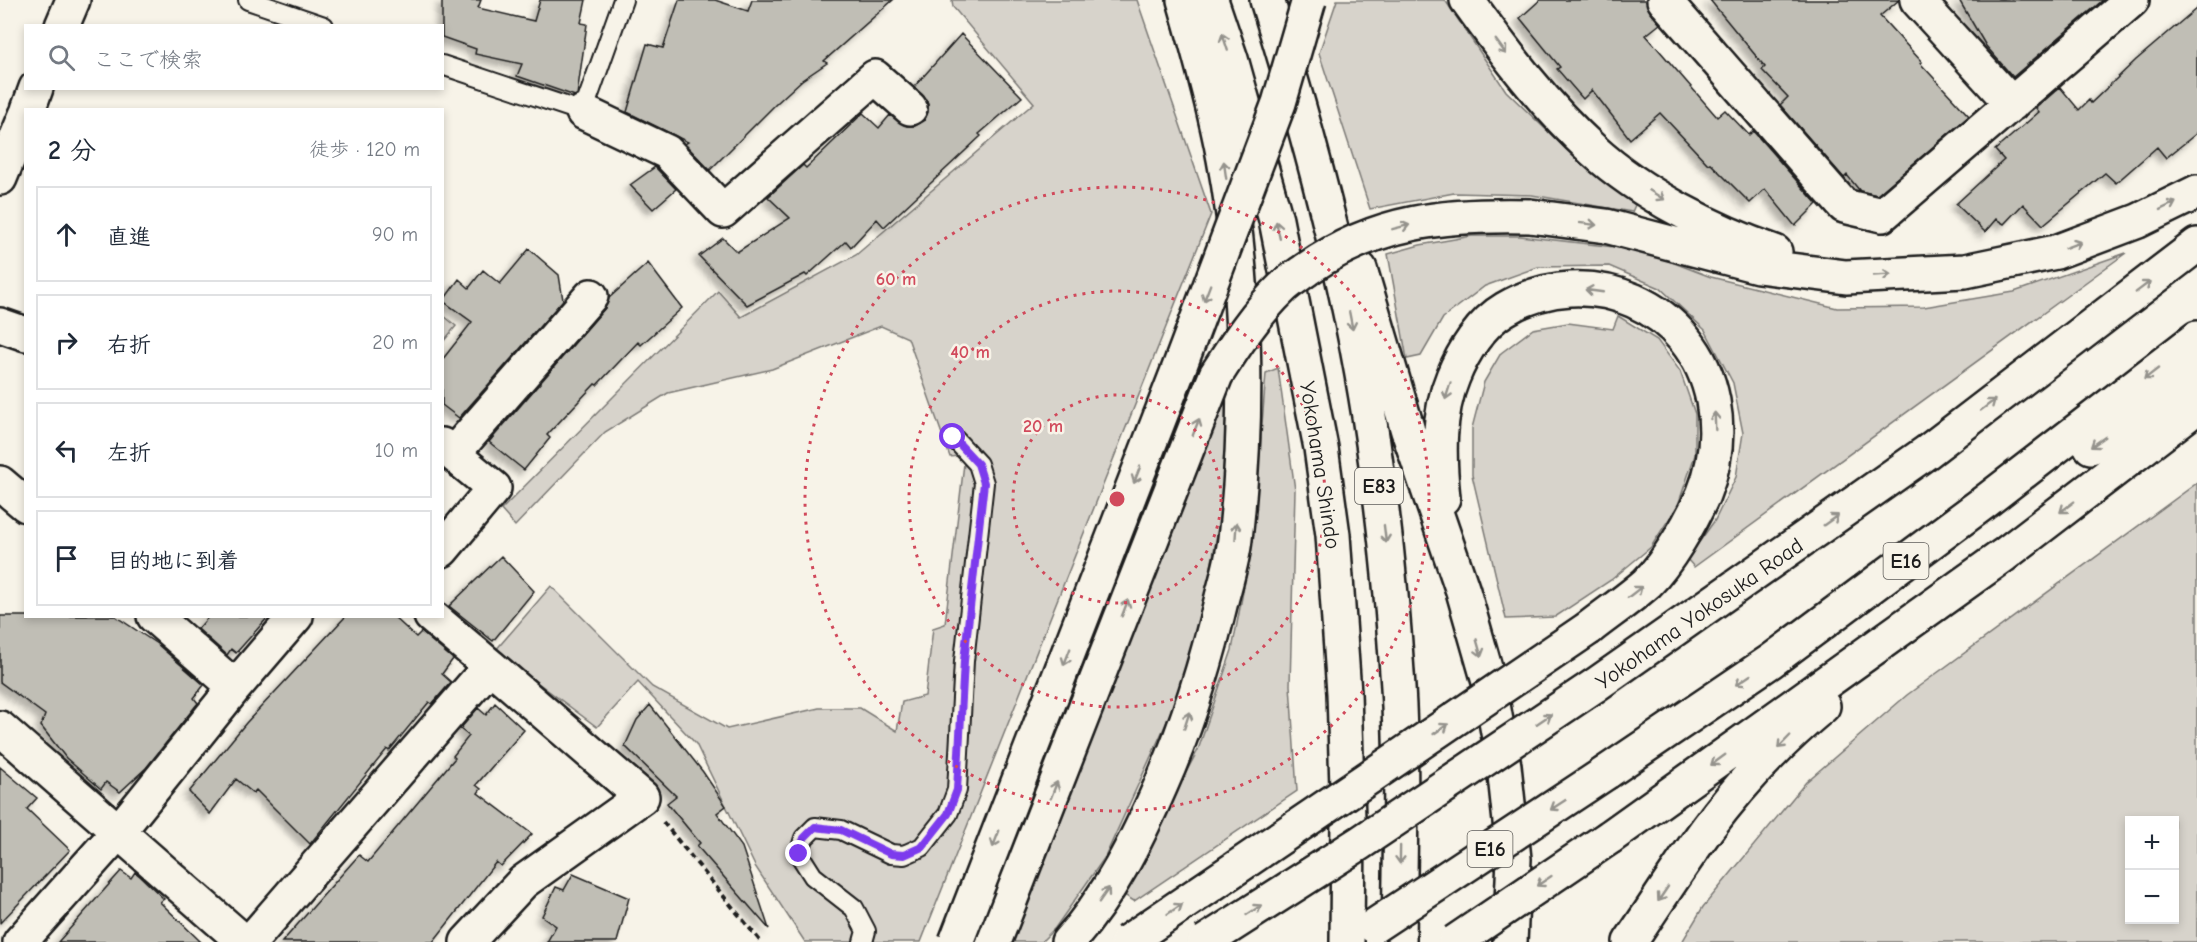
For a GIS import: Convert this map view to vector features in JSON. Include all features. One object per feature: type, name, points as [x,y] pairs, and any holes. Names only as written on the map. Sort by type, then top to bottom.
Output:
[{"type":"main road","points":[[63,24],[73,0]]},
{"type":"main road","points":[[1068,942],[1108,890],[1146,820],[1181,741],[1211,646],[1235,541],[1245,399],[1238,256],[1224,160],[1206,75],[1184,0]]},
{"type":"main road","name":"Yokohama Shindo","points":[[1211,0],[1231,58],[1276,220],[1321,448],[1333,535],[1345,705],[1349,942]]},
{"type":"main road","name":"E83","points":[[1267,0],[1326,208],[1351,317],[1373,442],[1387,554],[1398,688],[1401,800],[1399,942]]},
{"type":"main road","points":[[956,942],[1179,368],[1279,103],[1309,0]]},
{"type":"main road","points":[[1467,0],[1507,54],[1559,116],[1593,150],[1620,172],[1686,214],[1754,245],[1846,277]]},
{"type":"main road","points":[[1664,0],[1844,206],[1882,215],[2132,0]]},
{"type":"main road","points":[[1917,0],[2012,104]]},
{"type":"main road","points":[[1280,41],[1340,207],[1408,431],[1463,591],[1489,682],[1504,766],[1514,859],[1510,942]]},
{"type":"main road","points":[[583,112],[667,152],[723,211],[875,77],[910,108]]},
{"type":"main road","points":[[29,108],[35,90]]},
{"type":"main road","points":[[3,163],[24,119]]},
{"type":"main road","points":[[994,942],[1216,375],[1250,322],[1283,286],[1324,258],[1368,235],[1425,221],[1477,214],[1530,216],[1606,226],[1758,266],[1846,277],[1965,271],[2056,252],[2138,221],[2197,192]]},
{"type":"main road","name":"Yokohama Yokosuka Road","points":[[1205,942],[1360,843],[1594,686],[1927,452],[2187,253]]},
{"type":"main road","points":[[1127,942],[1589,628],[1648,582],[1675,547],[1696,510],[1710,478],[1716,446],[1716,414],[1710,383],[1696,353],[1674,326],[1648,307],[1619,295],[1588,289],[1560,290],[1531,296],[1503,310],[1482,330],[1466,351],[1453,377],[1446,400],[1441,425],[1440,451],[1445,512],[1463,591]]},
{"type":"main road","points":[[444,548],[494,488],[448,450],[591,296]]},
{"type":"main road","points":[[0,325],[24,333]]},
{"type":"main road","name":"E16","points":[[1349,942],[1771,661],[1977,508],[2197,338]]},
{"type":"main road","points":[[1771,661],[1997,514],[2197,372]]},
{"type":"main road","points":[[1455,942],[1610,837],[2004,555],[2197,407]]},
{"type":"main road","points":[[0,483],[24,503]]},
{"type":"main road","points":[[1328,942],[1327,694],[1333,535]]},
{"type":"main road","points":[[1630,942],[1708,827],[1762,765],[1804,722],[2004,555]]},
{"type":"main road","points":[[156,618],[235,687]]},
{"type":"main road","points":[[20,942],[119,831],[235,687],[294,618]]},
{"type":"main road","points":[[433,618],[642,796],[523,882],[467,942]]},
{"type":"main road","points":[[250,942],[490,666]]},
{"type":"main road","points":[[0,728],[244,942]]},
{"type":"lane","points":[[248,0],[318,24]]},
{"type":"lane","points":[[444,66],[583,112],[623,0]]},
{"type":"lane","points":[[863,942],[866,931],[854,908],[813,876],[799,854],[804,838],[815,827],[841,830],[891,854],[904,855],[922,847],[948,814],[957,790],[964,661],[984,483],[978,464],[953,437]]},
{"type":"path","points":[[642,796],[761,942]]},
{"type":"shaded area","points":[[952,0],[1137,0],[1211,214],[921,942],[805,942],[755,866],[696,744],[638,682],[597,727],[495,651],[551,586],[652,687],[727,729],[819,708],[860,708],[897,731],[902,702],[925,696],[933,628],[945,624],[965,455],[950,457],[908,338],[881,326],[772,369],[668,393],[605,432],[515,526],[501,510],[718,291],[741,317],[856,255],[1034,103],[953,7]]},
{"type":"shaded area","points":[[1337,0],[1445,0],[1506,91],[1567,150],[1635,205],[1632,212],[1532,195],[1454,193],[1370,209],[1319,53]]},
{"type":"shaded area","points":[[1472,236],[1520,236],[1640,250],[1711,277],[1837,308],[1924,307],[2014,292],[2126,253],[1694,567],[1687,559],[1715,520],[1736,477],[1743,433],[1733,383],[1705,330],[1660,288],[1609,266],[1538,267],[1485,286],[1443,318],[1421,356],[1407,359],[1388,254],[1420,245]]},
{"type":"shaded area","points":[[444,316],[456,326],[444,341]]},
{"type":"shaded area","points":[[1618,316],[1657,340],[1680,371],[1695,414],[1695,455],[1678,505],[1651,547],[1611,580],[1555,617],[1506,619],[1472,475],[1472,428],[1484,382],[1501,353],[1533,329],[1568,323],[1613,329]]},
{"type":"shaded area","points":[[1278,368],[1295,490],[1290,685],[1297,791],[1134,901],[1121,893],[1198,750],[1232,650],[1253,539],[1266,373]]},
{"type":"shaded area","points":[[1227,381],[1226,443],[1221,512],[1206,595],[1185,682],[1105,857],[1055,928],[1041,942],[1005,942]]},
{"type":"shaded area","points":[[2197,483],[2197,942],[1682,942],[1703,907],[1806,782],[1907,695]]},
{"type":"building","points":[[442,0],[481,0],[478,8],[534,21],[540,0],[586,0],[581,23],[587,24],[577,95],[517,76],[522,64],[475,54],[476,49],[444,38],[444,24],[442,24]]},
{"type":"building","points":[[679,0],[715,0],[748,11],[752,0],[893,0],[824,61],[827,63],[802,80],[777,103],[710,170],[685,144],[688,142],[627,112],[647,44],[663,48]]},
{"type":"building","points":[[1540,0],[1646,0],[1650,12],[1660,24],[1646,35],[1717,117],[1725,110],[1749,135],[1753,131],[1817,204],[1795,226],[1765,189],[1750,203],[1710,163],[1708,164],[1660,113],[1630,139],[1592,90],[1583,99],[1557,69],[1560,67],[1520,18]]},
{"type":"building","points":[[1710,0],[1899,0],[1880,16],[1969,116],[1877,195],[1860,191],[1847,175],[1844,178],[1780,105],[1788,97],[1762,70],[1765,67]]},
{"type":"building","points":[[1959,0],[2103,0],[2013,77],[1986,46]]},
{"type":"building","points":[[2197,8],[2197,133],[2166,158],[2157,147],[2116,183],[2105,173],[2043,225],[2023,204],[2004,224],[1996,219],[1985,232],[1956,204],[2004,160],[1995,150],[2039,112],[2036,108],[2060,87],[2079,110],[2089,100],[2091,103],[2136,60]]},
{"type":"building","points":[[961,34],[1022,97],[979,134],[981,136],[884,227],[877,219],[851,247],[846,241],[807,276],[805,274],[747,305],[699,256],[723,238],[737,252],[790,218],[768,197],[803,165],[806,168],[863,113],[879,128],[890,115],[907,126],[915,126],[924,121],[928,112],[928,103],[914,87]]},
{"type":"building","points":[[655,167],[676,189],[653,209],[630,185]]},
{"type":"building","points":[[529,249],[559,275],[563,300],[459,418],[444,407],[444,357],[472,322],[444,300],[459,279],[469,288],[483,270],[500,284]]},
{"type":"building","points":[[648,263],[682,308],[641,345],[638,342],[597,385],[595,384],[547,435],[550,438],[524,470],[489,442],[605,308],[609,298]]},
{"type":"building","points":[[501,556],[534,591],[493,641],[449,606]]},
{"type":"building","points":[[0,616],[24,616],[24,618],[118,618],[157,644],[204,685],[194,698],[198,703],[146,768],[120,792],[106,782],[101,789],[66,758],[41,726],[45,715],[0,682]]},
{"type":"building","points":[[207,618],[267,618],[236,653],[231,649],[227,655],[198,629]]},
{"type":"building","points":[[344,618],[395,618],[416,637],[421,632],[453,659],[442,674],[451,682],[432,704],[429,702],[389,751],[387,749],[310,844],[256,790],[253,793],[236,779],[210,814],[189,792],[246,723]]},
{"type":"building","points":[[495,703],[524,730],[476,785],[481,789],[478,793],[532,834],[501,866],[496,862],[433,942],[282,942],[359,855],[368,862],[455,758],[453,756],[469,736],[460,729],[478,708],[486,715]]},
{"type":"building","points":[[650,705],[703,772],[726,806],[717,813],[742,847],[769,929],[697,846],[700,843],[667,803],[676,796],[625,746],[637,720]]},
{"type":"building","points":[[0,767],[37,798],[27,809],[70,850],[0,923]]},
{"type":"building","points":[[121,871],[131,878],[135,872],[141,877],[164,899],[160,902],[201,942],[58,942]]},
{"type":"building","points":[[573,874],[629,898],[617,942],[547,942],[556,926],[542,916],[556,887],[564,890]]},
{"type":"route","points":[[799,854],[804,838],[815,827],[841,830],[891,854],[904,855],[922,847],[940,826],[948,814],[957,790],[964,661],[984,483],[978,464],[953,437]]}]
